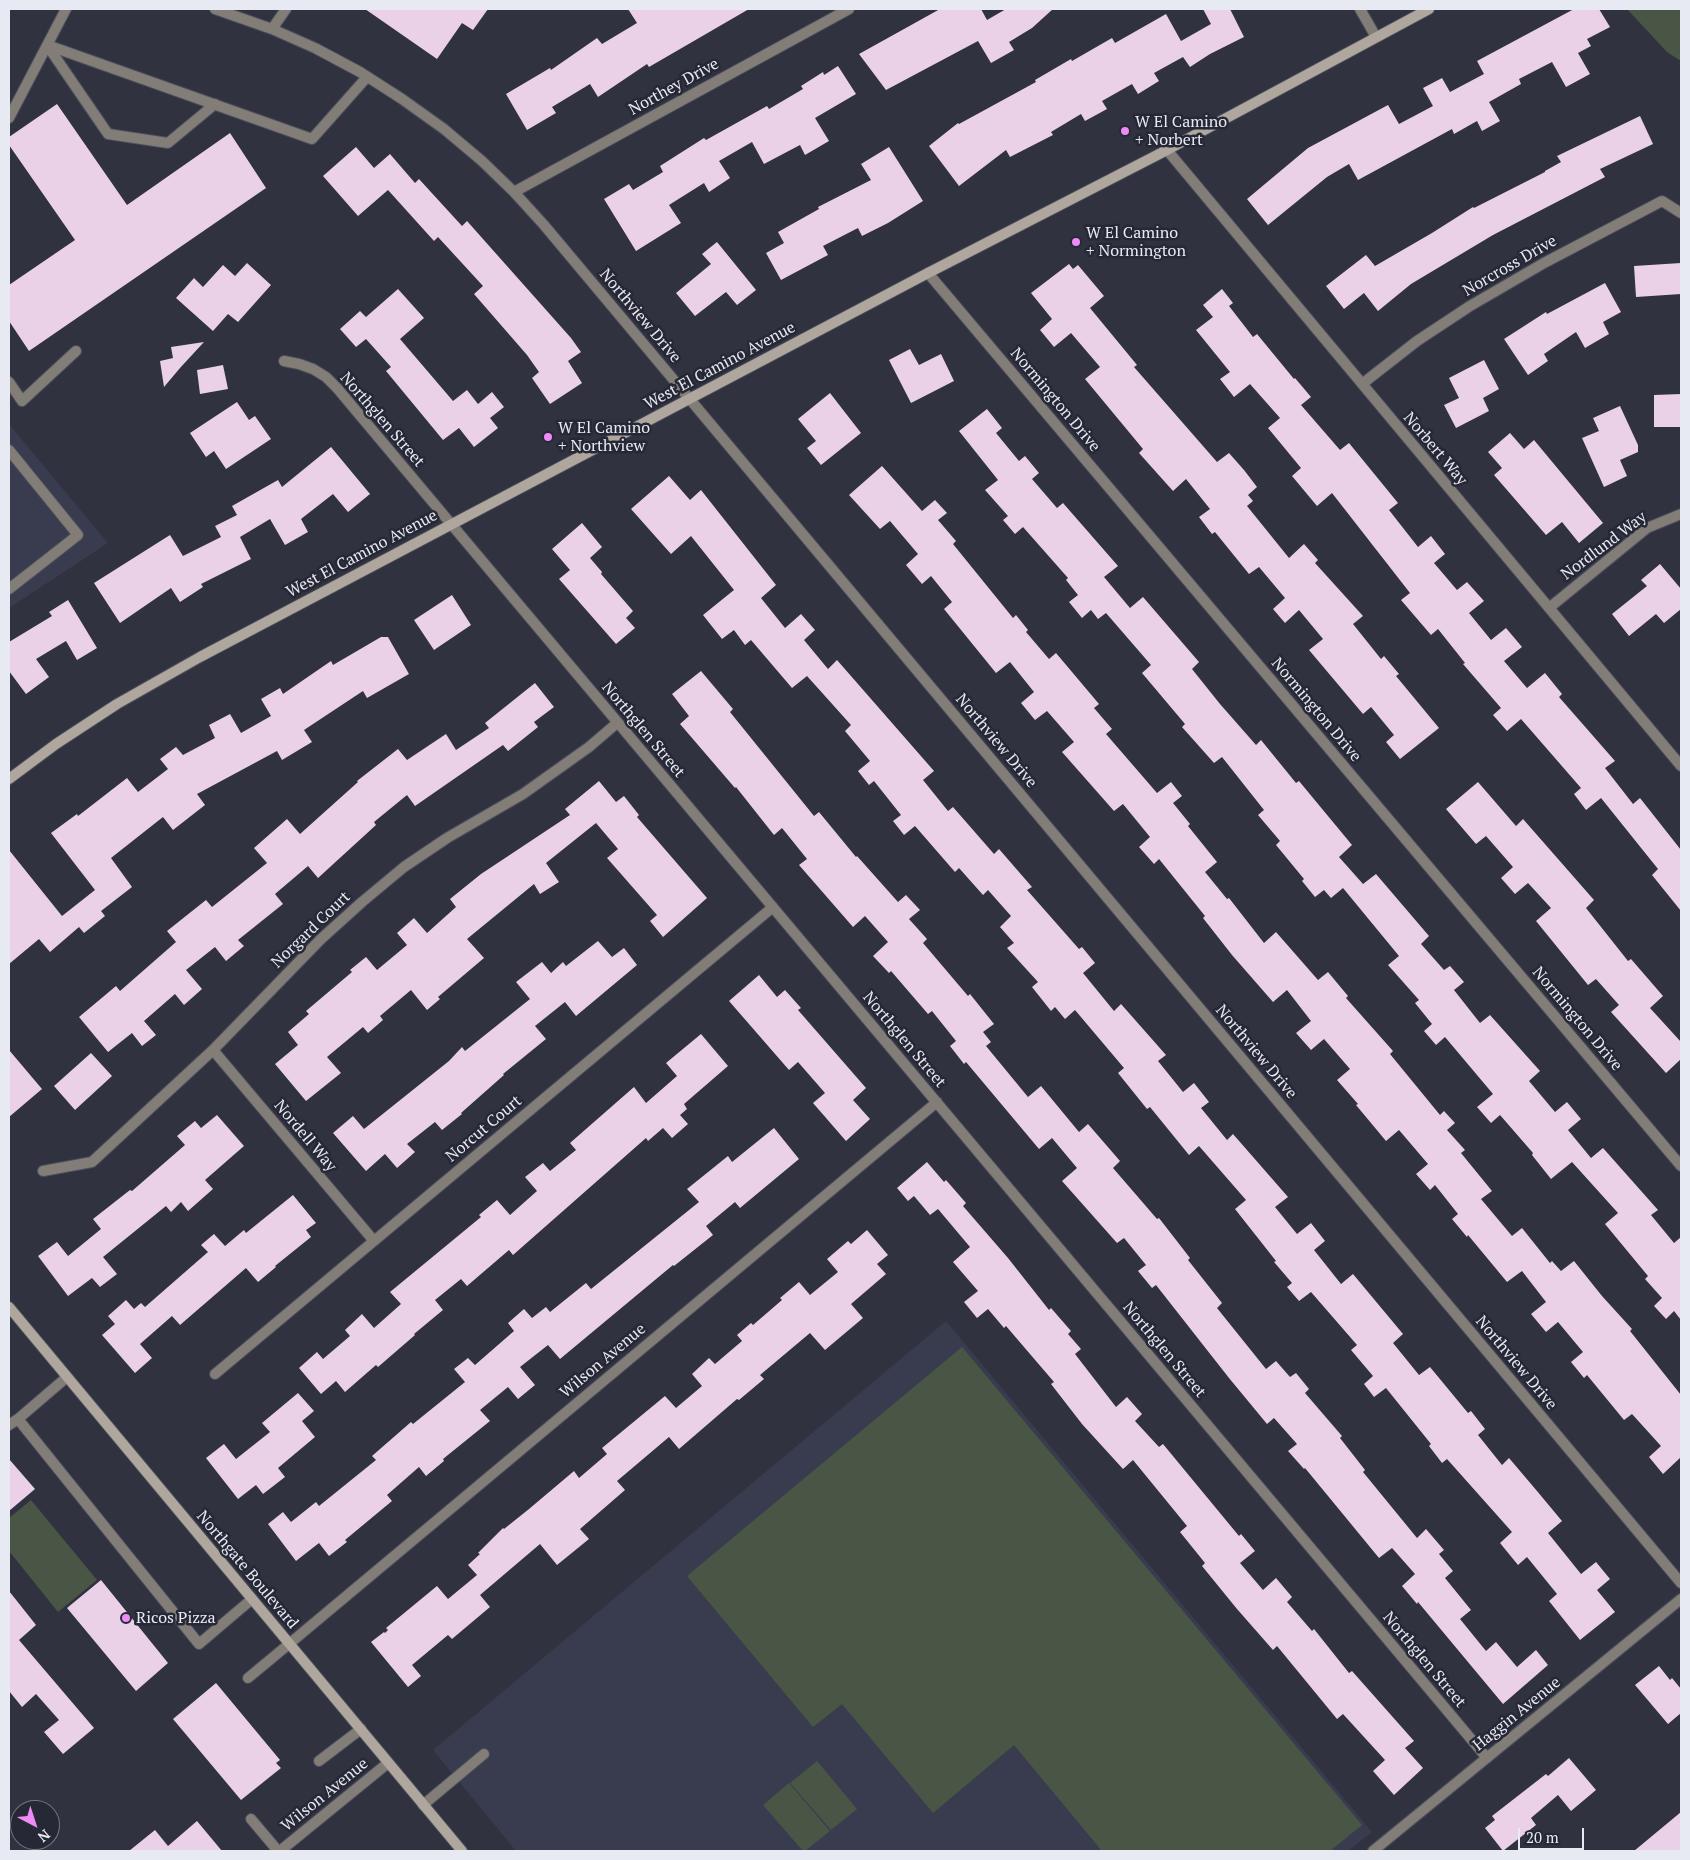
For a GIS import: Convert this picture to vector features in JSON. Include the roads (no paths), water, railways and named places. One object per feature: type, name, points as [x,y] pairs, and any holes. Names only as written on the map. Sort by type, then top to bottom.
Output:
[{"type":"main road","name":"West El Camino Avenue","points":[[9,779],[56,744],[142,690],[208,652],[928,273],[1167,150],[1429,9]]},
{"type":"main road","name":"Northgate Boulevard","points":[[9,1308],[462,1851]]},
{"type":"street","points":[[9,118],[66,9]]},
{"type":"street","name":"Northview Drive","points":[[216,9],[272,29],[315,48],[367,77],[444,129],[482,161],[514,192],[550,232],[1681,1583]]},
{"type":"street","points":[[272,29],[286,9]]},
{"type":"street","name":"Northey Drive","points":[[514,192],[849,9]]},
{"type":"street","points":[[1360,9],[1376,37]]},
{"type":"street","points":[[47,45],[108,134],[168,144],[215,104]]},
{"type":"street","points":[[47,45],[312,139],[367,77]]},
{"type":"street","name":"Norbert Way","points":[[1167,150],[1681,766]]},
{"type":"street","name":"Norcross Drive","points":[[1362,384],[1417,341],[1470,306],[1544,262],[1662,200],[1681,213]]},
{"type":"street","name":"Normington Drive","points":[[928,273],[1681,1166]]},
{"type":"street","points":[[9,382],[22,401],[76,350]]},
{"type":"street","name":"Northglen Street","points":[[284,361],[299,364],[326,377],[1487,1758]]},
{"type":"street","points":[[9,450],[78,535],[9,589]]},
{"type":"street","name":"Nordlund Way","points":[[1549,608],[1647,528],[1681,514]]},
{"type":"street","name":"Norgard Court","points":[[43,1171],[92,1162],[213,1050],[320,939],[404,867],[447,838],[522,794],[589,747],[618,723]]},
{"type":"street","name":"Norcut Court","points":[[216,1374],[773,907]]},
{"type":"street","name":"Nordell Way","points":[[213,1050],[374,1241]]},
{"type":"street","name":"Wilson Avenue","points":[[248,1678],[936,1102]]},
{"type":"street","points":[[67,1377],[13,1422],[199,1644],[252,1599]]},
{"type":"street","name":"Haggin Avenue","points":[[1373,1851],[1681,1600]]},
{"type":"street","points":[[319,1761],[361,1729]]},
{"type":"street","points":[[424,1805],[484,1754]]},
{"type":"street","name":"Wilson Avenue","points":[[279,1851],[388,1763]]},
{"type":"street","points":[[251,1819],[279,1851]]},
{"type":"place","name":"W El Camino + Norbert","points":[[1125,131]]},
{"type":"place","name":"W El Camino + Normington","points":[[1076,242]]},
{"type":"place","name":"W El Camino + Northview","points":[[548,437]]},
{"type":"place","name":"Ricos Pizza","points":[[126,1618]]}]
